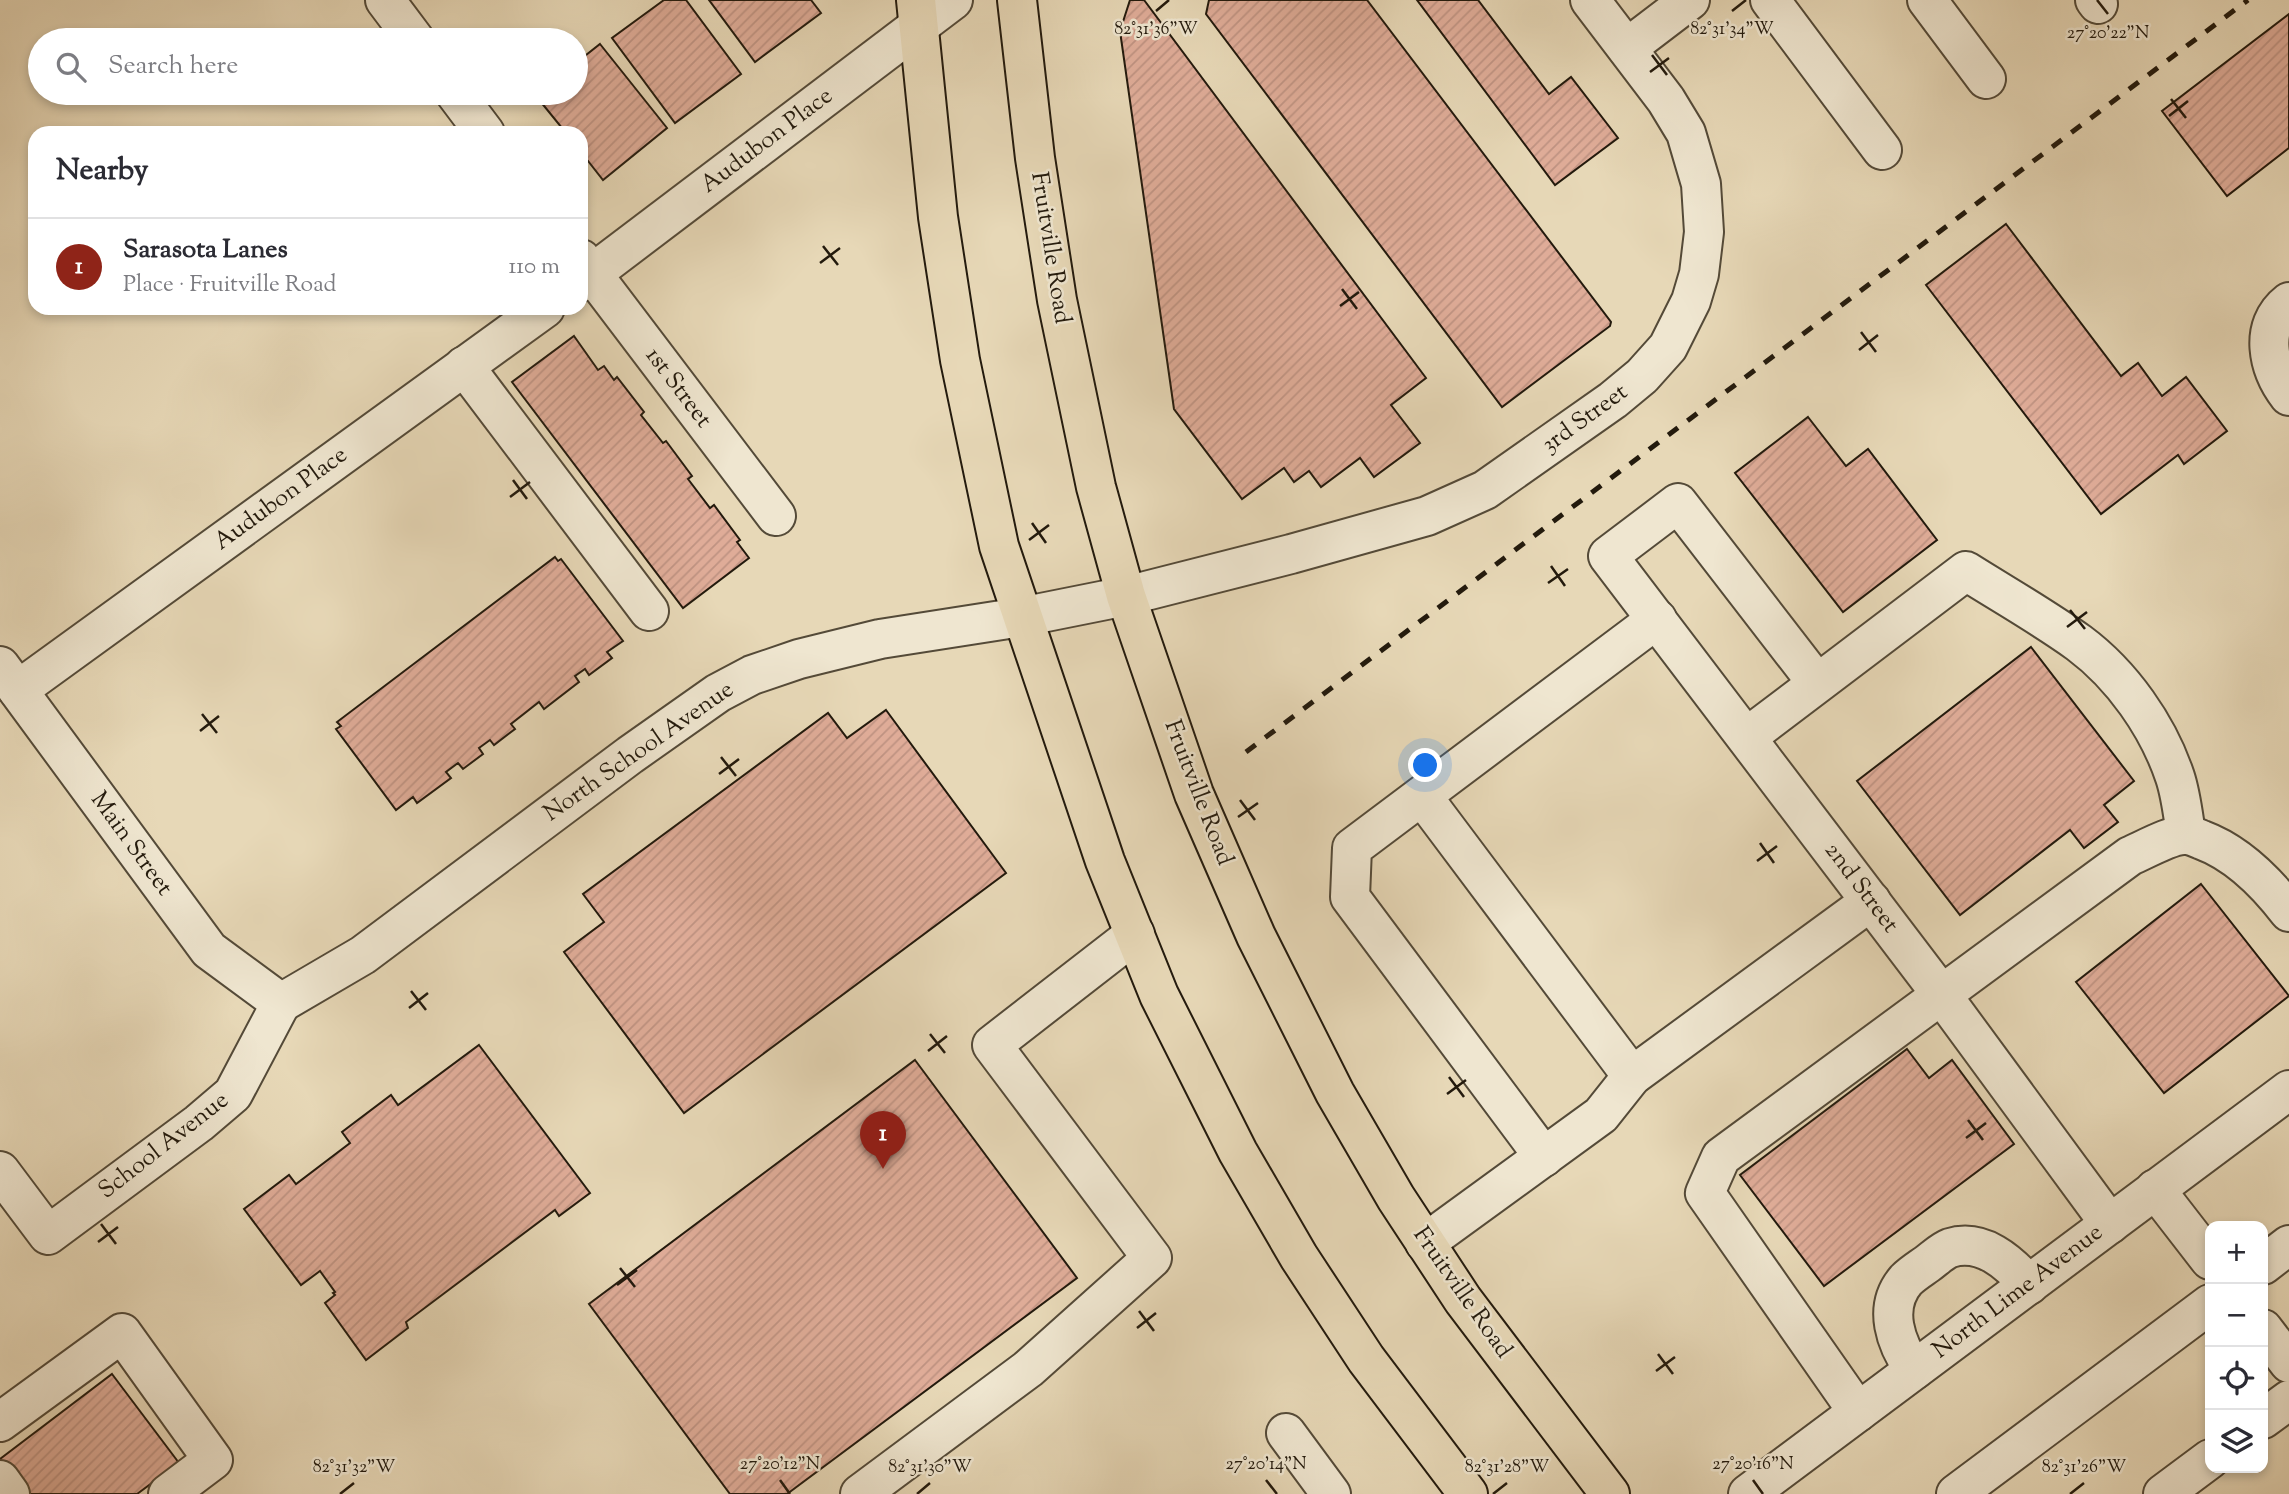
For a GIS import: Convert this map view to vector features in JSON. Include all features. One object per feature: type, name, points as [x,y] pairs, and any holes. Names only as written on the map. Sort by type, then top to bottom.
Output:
[{"type":"main road","name":"Fruitville Road","points":[[1017,0],[1035,158],[1057,300],[1096,487],[1126,596],[1194,794],[1256,936],[1335,1093],[1396,1198],[1463,1300],[1610,1494]]},
{"type":"main road","points":[[917,12],[938,217],[960,360],[999,546],[1105,861],[1159,995],[1238,1152],[1299,1257],[1366,1359],[1468,1494]]},
{"type":"street","points":[[385,0],[406,28]]},
{"type":"street","name":"Audubon Place","points":[[588,270],[917,12],[953,0]]},
{"type":"street","name":"3rd Street","points":[[1126,596],[1394,526],[1458,504],[1485,491],[1575,429],[1642,376],[1668,347],[1691,301],[1699,274],[1704,232],[1701,184],[1686,133],[1666,100],[1590,0]]},
{"type":"street","points":[[1627,48],[1690,0]]},
{"type":"street","points":[[1770,0],[1882,150]]},
{"type":"street","points":[[1927,0],[1986,79]]},
{"type":"street","points":[[464,105],[480,126]]},
{"type":"street","name":"1st Street","points":[[588,276],[776,516]]},
{"type":"street","points":[[2289,302],[2280,309],[2269,336],[2274,373],[2289,396]]},
{"type":"street","name":"Audubon Place","points":[[9,678],[535,315]]},
{"type":"street","points":[[464,366],[649,611]]},
{"type":"street","name":"2nd Street","points":[[1817,683],[1678,503],[1608,556],[1941,994],[2110,1224]]},
{"type":"street","points":[[1747,737],[1966,571],[2080,644],[2099,660],[2128,692],[2150,723],[2174,776],[2186,835]]},
{"type":"street","name":"North School Avenue","points":[[281,1003],[363,956],[640,748],[735,683],[771,667],[880,639],[1021,617],[1126,596]]},
{"type":"street","points":[[1544,1157],[1350,897],[1352,848],[1657,619]]},
{"type":"street","name":"Main Street","points":[[9,678],[209,950],[281,1003]]},
{"type":"street","points":[[1422,796],[1632,1076]]},
{"type":"street","points":[[1858,1412],[1704,1193],[1721,1157],[2130,856],[2172,838],[2186,835],[2210,843],[2228,853],[2265,884],[2289,912]]},
{"type":"street","points":[[1425,1243],[1601,1115],[1632,1076],[1871,901]]},
{"type":"street","points":[[860,1494],[1028,1369],[1152,1258],[992,1045],[1135,934]]},
{"type":"street","name":"School Avenue","points":[[0,1171],[48,1235],[199,1123],[233,1094],[281,1003]]},
{"type":"street","name":"North Lime Avenue","points":[[1748,1494],[2289,1090]]},
{"type":"street","points":[[2155,1189],[2205,1254]]},
{"type":"street","points":[[1914,1370],[1902,1353],[1895,1332],[1892,1308],[1898,1292],[1908,1278],[1948,1249],[1968,1245],[1995,1253],[2013,1266],[2029,1285]]},
{"type":"street","points":[[2268,1261],[2289,1245]]},
{"type":"street","points":[[1956,1494],[2205,1308]]},
{"type":"street","points":[[0,1422],[122,1333],[213,1460],[168,1494]]},
{"type":"street","points":[[2268,1336],[2289,1363]]},
{"type":"street","points":[[2268,1415],[2289,1400]]},
{"type":"street","points":[[1286,1433],[1331,1494]]},
{"type":"street","points":[[2163,1494],[2205,1463]]},
{"type":"street","points":[[0,1480],[10,1494]]},
{"type":"building","points":[[664,0],[686,0],[741,74],[675,123],[612,38]]},
{"type":"building","points":[[709,0],[811,0],[821,13],[755,62]]},
{"type":"building","points":[[1130,0],[1144,0],[1426,378],[1391,405],[1420,443],[1374,477],[1360,458],[1321,487],[1309,471],[1294,482],[1284,468],[1242,499],[1174,409],[1120,31]]},
{"type":"building","points":[[1209,0],[1367,0],[1611,322],[1610,326],[1502,407],[1206,14]]},
{"type":"building","points":[[1417,0],[1478,0],[1549,94],[1571,77],[1618,138],[1555,185]]},
{"type":"building","points":[[2289,14],[2289,148],[2227,196],[2162,111]]},
{"type":"building","points":[[600,44],[667,128],[603,180],[588,161],[588,126],[560,126],[543,105],[588,105],[588,54]]},
{"type":"building","points":[[2006,224],[2121,376],[2138,363],[2162,396],[2186,377],[2227,431],[2184,464],[2178,455],[2101,514],[1926,285]]},
{"type":"building","points":[[574,336],[598,370],[604,366],[614,380],[617,377],[644,412],[641,415],[663,443],[666,441],[692,476],[688,479],[710,508],[714,505],[740,540],[737,542],[749,558],[683,608],[512,382]]},
{"type":"building","points":[[1808,417],[1846,466],[1868,449],[1937,540],[1843,612],[1735,473]]},
{"type":"building","points":[[555,557],[558,561],[561,559],[623,641],[607,652],[612,658],[589,675],[585,669],[575,676],[579,682],[544,709],[539,702],[511,724],[515,729],[494,745],[490,740],[479,748],[483,754],[463,769],[458,763],[446,772],[451,778],[417,803],[413,797],[396,810],[336,729],[341,726],[337,722]]},
{"type":"building","points":[[2031,647],[2134,781],[2104,805],[2118,822],[2084,848],[2070,830],[1960,915],[1857,781]]},
{"type":"building","points":[[886,710],[1006,873],[684,1113],[564,952],[604,922],[583,894],[828,713],[847,738]]},
{"type":"building","points":[[2201,884],[2289,996],[2164,1093],[2076,982]]},
{"type":"building","points":[[479,1045],[590,1193],[559,1216],[555,1210],[406,1322],[408,1328],[366,1360],[325,1303],[335,1292],[320,1271],[301,1285],[244,1209],[289,1175],[296,1184],[350,1143],[342,1132],[391,1095],[398,1105]]},
{"type":"building","points":[[1907,1049],[1929,1078],[1952,1060],[2014,1144],[1824,1286],[1740,1175]]},
{"type":"building","points":[[915,1060],[1077,1278],[787,1494],[730,1494],[589,1304]]},
{"type":"building","points":[[112,1374],[179,1463],[137,1494],[24,1494],[0,1459]]},
{"type":"railway","points":[[1246,752],[2248,0]]},
{"type":"place","name":"Sarasota Lanes","points":[[883,1169]]}]
